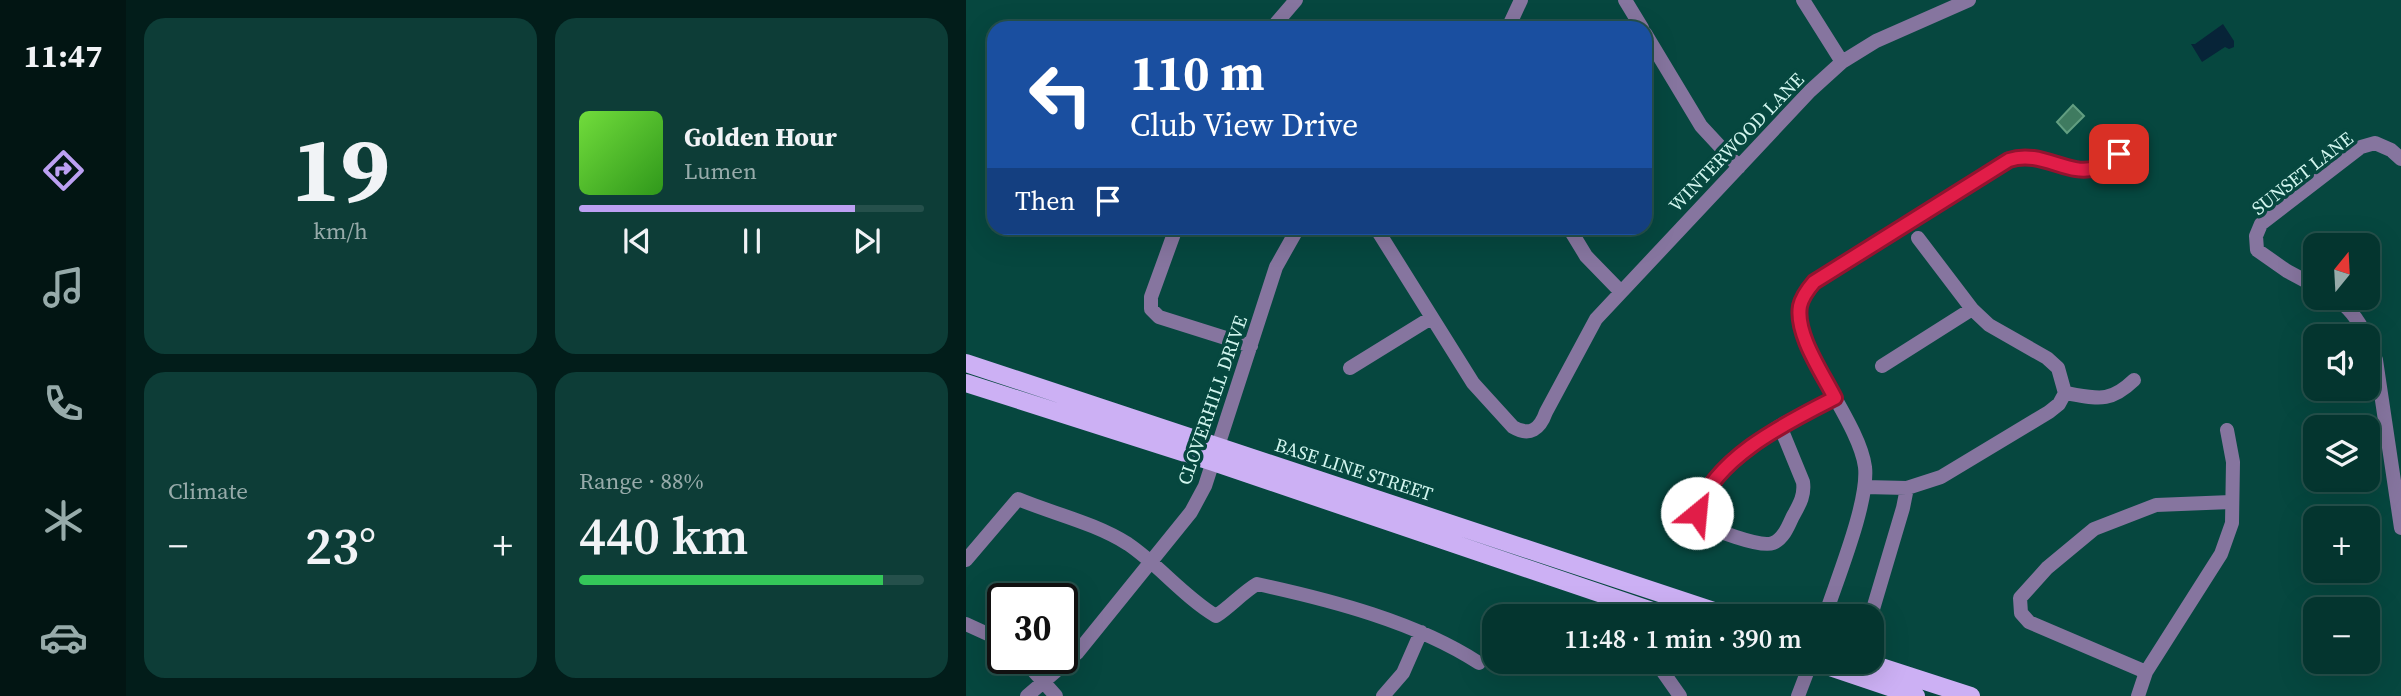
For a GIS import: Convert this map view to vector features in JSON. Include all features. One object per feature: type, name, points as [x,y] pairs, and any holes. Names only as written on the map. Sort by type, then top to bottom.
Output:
[{"type":"main road","name":"BASE LINE STREET","points":[[966,363],[1634,604]]},
{"type":"main road","name":"BASE LINE STREET","points":[[966,383],[1215,454],[1691,604]]},
{"type":"main road","points":[[1884,668],[1971,696]]},
{"type":"main road","points":[[1849,674],[1916,696]]},
{"type":"street","points":[[1278,21],[1296,0]]},
{"type":"street","points":[[1511,21],[1521,0]]},
{"type":"street","points":[[1625,0],[1638,21]]},
{"type":"street","points":[[1803,0],[1842,62]]},
{"type":"street","name":"WINTERWOOD LANE","points":[[1431,318],[1482,393],[1513,427],[1521,432],[1537,429],[1596,320],[1620,291],[1810,90],[1842,62],[1876,41],[1969,0]]},
{"type":"street","points":[[1652,45],[1701,126],[1739,167]]},
{"type":"street","name":"SUNSET LANE","points":[[2303,279],[2264,257],[2257,250],[2256,236],[2261,224],[2361,148],[2375,143],[2401,159]]},
{"type":"street","points":[[1829,604],[1865,487],[1865,469],[1860,445],[1808,347],[1800,323],[1800,305],[1814,282],[2009,160],[2021,156],[2037,157],[2083,169],[2096,168],[2119,154]]},
{"type":"street","points":[[1174,235],[1151,296],[1151,309],[1158,317],[1251,346]]},
{"type":"street","name":"CLOVERHILL DRIVE","points":[[1027,696],[1077,653],[1191,512],[1205,486],[1276,267],[1294,235]]},
{"type":"street","points":[[1350,368],[1431,318],[1380,235]]},
{"type":"street","points":[[1573,235],[1586,256],[1620,291]]},
{"type":"street","points":[[1865,487],[1907,488],[1941,477],[2049,412],[2059,404],[2065,393],[2058,368],[2047,358],[1989,324],[1972,309],[1938,268],[1918,238]]},
{"type":"street","points":[[1882,366],[1972,309]]},
{"type":"street","points":[[2349,310],[2360,324]]},
{"type":"street","points":[[2065,393],[2101,399],[2119,394],[2134,380]]},
{"type":"street","points":[[2380,380],[2395,457],[2401,528]]},
{"type":"street","points":[[1780,426],[1804,490],[1784,534],[1774,543],[1767,544],[1744,539],[1699,522],[1699,506],[1712,484],[1758,440],[1780,426],[1835,398]]},
{"type":"street","points":[[2138,696],[2146,672],[2221,554],[2232,523],[2233,462],[2227,430]]},
{"type":"street","points":[[1873,604],[1907,488]]},
{"type":"street","points":[[966,560],[1018,499],[1103,531],[1152,562],[1196,604],[1216,616],[1257,584],[1307,595],[1421,632],[1452,645],[1479,663]]},
{"type":"street","points":[[2146,672],[2029,622],[2021,613],[2020,598],[2048,568],[2094,529],[2156,505],[2231,502]]},
{"type":"street","points":[[966,624],[987,634]]},
{"type":"street","points":[[1383,696],[1403,673],[1421,632]]},
{"type":"street","points":[[1037,674],[1056,696]]},
{"type":"street","points":[[1665,674],[1680,696]]},
{"type":"street","points":[[1798,696],[1808,674]]},
{"type":"water","points":[[2223,24],[2234,41],[2234,47],[2225,47],[2202,62],[2191,44],[2195,44]]},
{"type":"building","points":[[2073,105],[2084,116],[2067,133],[2057,122]]},
{"type":"route","points":[[1697,513],[1712,484],[1758,440],[1835,398],[1808,347],[1800,323],[1800,305],[1814,282],[2009,160],[2021,156],[2037,157],[2083,169],[2096,168],[2119,154]]}]
